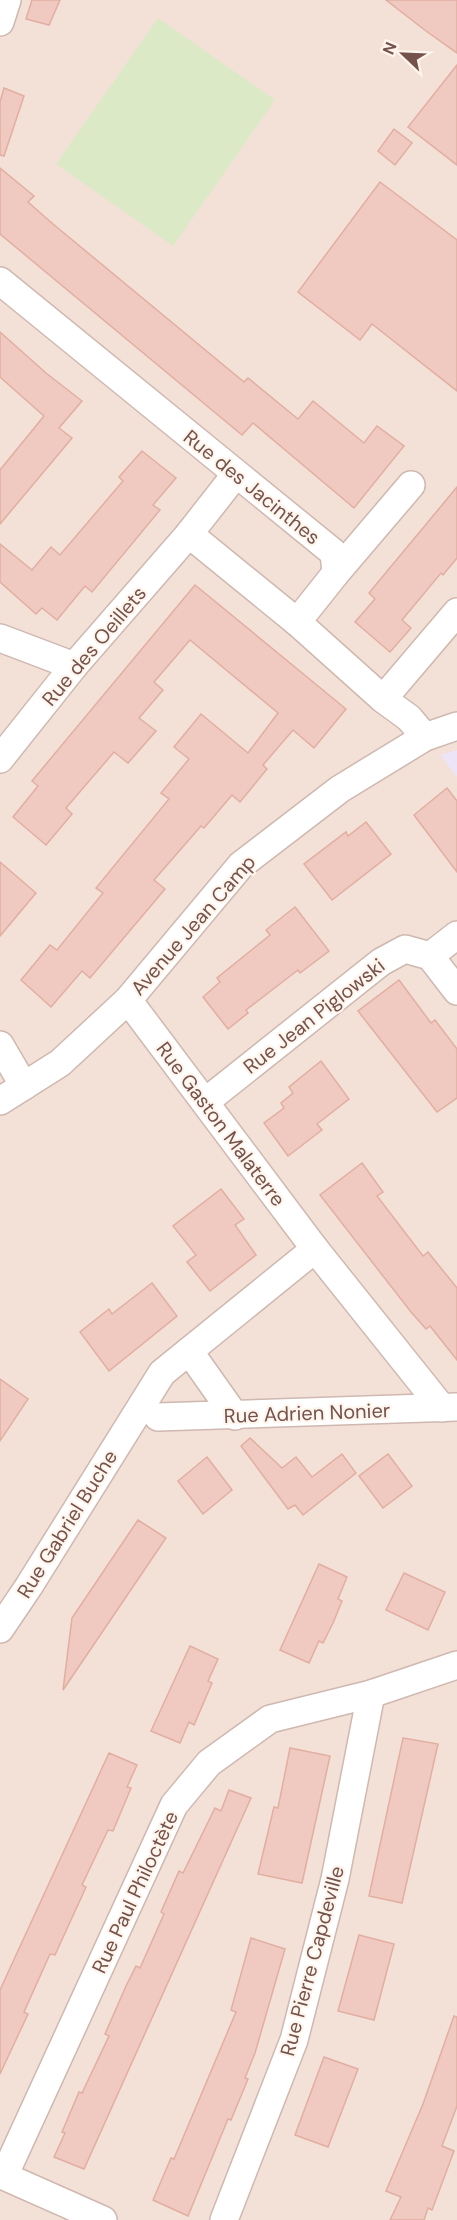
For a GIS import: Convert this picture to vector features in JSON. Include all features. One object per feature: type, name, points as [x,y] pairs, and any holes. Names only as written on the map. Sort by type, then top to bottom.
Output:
[{"type":"street","points":[[0,22],[7,0]]},
{"type":"street","name":"Rue des Jacinthes","points":[[0,281],[334,553],[336,573]]},
{"type":"street","name":"Rue des Oeillets","points":[[0,759],[74,666],[189,534],[236,474]]},
{"type":"street","points":[[297,622],[411,485]]},
{"type":"street","points":[[189,534],[297,622],[383,699],[409,718],[425,736]]},
{"type":"street","points":[[383,699],[457,612]]},
{"type":"street","points":[[0,638],[74,666]]},
{"type":"street","name":"Avenue Jean Camp","points":[[0,1101],[60,1063],[128,1000],[241,865],[340,789],[425,736],[457,726]]},
{"type":"street","points":[[457,935],[430,956],[457,991]]},
{"type":"street","name":"Rue Jean Piglowski","points":[[205,1102],[381,962],[405,949],[430,956]]},
{"type":"street","name":"Rue Gaston Malaterre","points":[[128,1000],[315,1249],[450,1407]]},
{"type":"street","points":[[0,1046],[24,1086]]},
{"type":"street","points":[[145,1418],[162,1373],[315,1249]]},
{"type":"street","points":[[189,1351],[235,1416]]},
{"type":"street","name":"Rue Adrien Nonier","points":[[145,1418],[450,1407]]},
{"type":"street","name":"Rue Gabriel Buche","points":[[0,1629],[145,1418]]},
{"type":"street","name":"Rue Paul Philoctète","points":[[103,2220],[4,2176],[174,1805],[208,1763],[270,1719],[372,1694],[457,1665]]},
{"type":"street","name":"Rue Pierre Capdeville","points":[[224,2220],[294,2040],[335,1879],[372,1694]]},
{"type":"shaded area","points":[[0,0],[457,0],[457,2220],[0,2220]]},
{"type":"shaded area","points":[[457,750],[457,777],[440,755]]},
{"type":"green space","points":[[158,18],[275,100],[173,246],[56,164]]},
{"type":"building","points":[[32,0],[60,0],[49,25],[26,19]]},
{"type":"building","points":[[386,0],[457,0],[457,53],[426,31]]},
{"type":"building","points":[[457,65],[457,165],[408,127]]},
{"type":"building","points":[[4,88],[24,96],[4,156],[0,155],[0,102]]},
{"type":"building","points":[[394,129],[412,143],[395,165],[378,151]]},
{"type":"building","points":[[0,168],[34,196],[28,202],[53,224],[244,382],[248,378],[298,419],[313,401],[364,443],[377,426],[404,446],[354,508],[253,423],[242,435],[0,234]]},
{"type":"building","points":[[380,182],[457,240],[457,391],[372,324],[360,340],[298,292]]},
{"type":"building","points":[[0,332],[82,401],[59,428],[72,438],[0,524],[0,470],[44,416],[0,377]]},
{"type":"building","points":[[142,451],[176,478],[153,505],[160,510],[92,592],[85,586],[57,620],[42,608],[36,614],[0,582],[0,544],[32,570],[51,547],[60,555],[123,481],[119,477]]},
{"type":"building","points":[[457,487],[457,558],[443,575],[441,573],[402,620],[411,628],[390,652],[355,622],[375,599],[369,593]]},
{"type":"building","points":[[195,585],[346,709],[314,748],[293,730],[263,765],[267,769],[240,802],[232,795],[204,828],[201,826],[154,880],[165,889],[90,978],[82,971],[51,1007],[21,980],[50,945],[57,950],[103,893],[96,888],[169,799],[161,793],[189,759],[174,747],[201,714],[248,753],[278,713],[190,640],[154,682],[163,690],[139,718],[156,731],[128,763],[114,752],[66,808],[72,814],[46,845],[13,817],[38,786],[32,781]]},
{"type":"building","points":[[447,788],[457,801],[457,872],[414,815]]},
{"type":"building","points":[[366,822],[391,854],[332,900],[304,864],[346,832],[348,836]]},
{"type":"building","points":[[0,862],[36,893],[0,936]]},
{"type":"building","points":[[295,907],[329,951],[300,973],[298,970],[246,1010],[248,1013],[228,1029],[203,997],[220,982],[217,978],[270,935],[266,930]]},
{"type":"building","points":[[399,980],[431,1023],[435,1020],[457,1049],[457,1098],[437,1112],[358,1011]]},
{"type":"building","points":[[321,1061],[349,1099],[317,1124],[322,1130],[288,1156],[264,1123],[284,1108],[281,1103],[293,1093],[289,1087]]},
{"type":"building","points":[[362,1163],[383,1192],[377,1196],[423,1256],[428,1252],[457,1288],[457,1360],[430,1326],[426,1329],[411,1312],[320,1195]]},
{"type":"building","points":[[221,1189],[244,1219],[235,1225],[256,1255],[210,1291],[187,1262],[196,1255],[173,1226]]},
{"type":"building","points":[[152,1283],[177,1316],[109,1371],[80,1332],[109,1309],[112,1314]]},
{"type":"building","points":[[0,1379],[28,1399],[0,1441]]},
{"type":"building","points":[[250,1438],[282,1468],[296,1457],[312,1477],[342,1454],[356,1473],[303,1515],[295,1505],[288,1509],[241,1446]]},
{"type":"building","points":[[388,1454],[412,1486],[383,1508],[359,1476]]},
{"type":"building","points":[[207,1457],[232,1490],[203,1514],[178,1481]]},
{"type":"building","points":[[138,1520],[166,1538],[63,1690],[72,1618]]},
{"type":"building","points":[[319,1564],[347,1577],[338,1599],[342,1601],[333,1623],[323,1643],[319,1641],[309,1663],[280,1650]]},
{"type":"building","points":[[404,1573],[445,1592],[428,1630],[386,1610]]},
{"type":"building","points":[[190,1646],[218,1659],[208,1681],[212,1683],[194,1725],[189,1722],[180,1743],[151,1731]]},
{"type":"building","points":[[403,1738],[438,1744],[402,1903],[369,1896]]},
{"type":"building","points":[[290,1748],[330,1756],[302,1883],[258,1874],[274,1807],[278,1808]]},
{"type":"building","points":[[109,1753],[137,1765],[127,1787],[131,1788],[113,1831],[108,1830],[82,1885],[86,1887],[55,1955],[50,1954],[24,2012],[28,2014],[0,2074],[0,1990]]},
{"type":"building","points":[[229,1790],[251,1798],[84,2169],[54,2157],[79,2092],[82,2093],[109,2036],[105,2034],[126,1986],[136,1966],[140,1968],[164,1914],[161,1912],[179,1871],[183,1873],[215,1808],[221,1811]]},
{"type":"building","points":[[359,1935],[394,1944],[374,2020],[338,2011]]},
{"type":"building","points":[[251,1938],[285,1949],[255,2053],[245,2078],[248,2079],[231,2120],[228,2119],[188,2216],[153,2200],[171,2158],[174,2159],[236,2012],[231,2010]]},
{"type":"building","points":[[454,2016],[457,2017],[457,2106],[442,2146],[454,2151],[432,2210],[428,2208],[424,2220],[390,2220],[401,2197],[386,2191],[423,2104]]},
{"type":"building","points":[[324,2057],[358,2069],[328,2147],[295,2135]]}]
